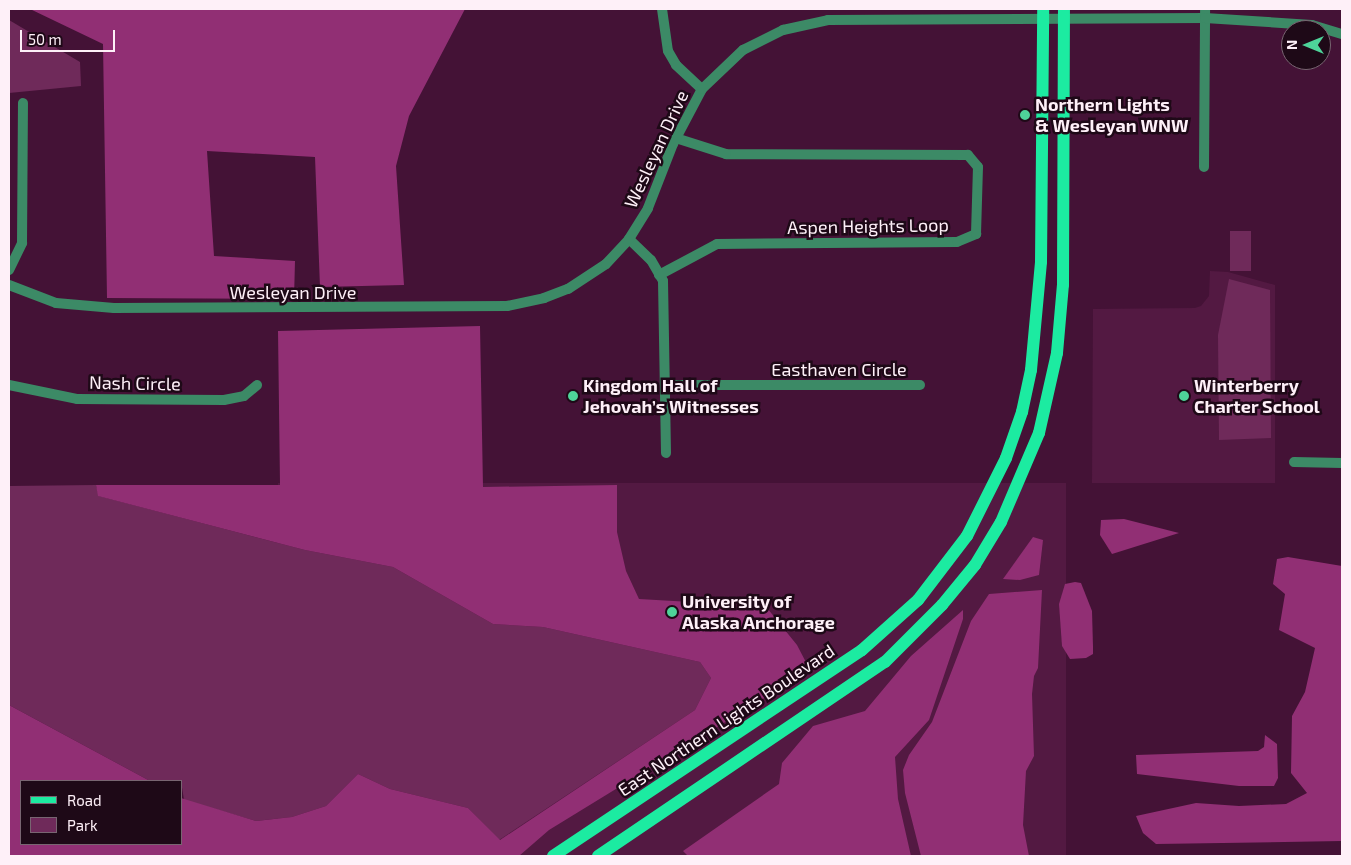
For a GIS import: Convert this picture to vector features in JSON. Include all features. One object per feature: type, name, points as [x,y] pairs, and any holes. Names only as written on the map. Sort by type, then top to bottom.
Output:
[{"type":"main road","name":"East Northern Lights Boulevard","points":[[553,856],[862,650],[918,600],[967,536],[1006,458],[1022,412],[1031,370],[1041,262],[1042,14]]},
{"type":"main road","points":[[598,856],[885,662],[942,605],[975,565],[1001,522],[1039,433],[1057,354],[1063,285],[1064,14]]},
{"type":"street","points":[[662,9],[668,51],[676,65],[702,89]]},
{"type":"street","name":"Wesleyan Drive","points":[[9,285],[56,303],[114,308],[507,306],[544,298],[568,288],[606,264],[629,239],[648,208],[676,138],[702,89],[743,50],[783,30],[819,22],[1042,14],[1205,14],[1312,25],[1342,34]]},
{"type":"street","points":[[1204,167],[1205,14]]},
{"type":"street","points":[[9,270],[22,243],[23,103]]},
{"type":"street","name":"Aspen Heights Loop","points":[[659,275],[717,244],[957,242],[976,234],[978,167],[968,155],[726,154],[676,138]]},
{"type":"street","points":[[629,239],[651,260],[659,275],[666,298],[666,453]]},
{"type":"street","name":"Nash Circle","points":[[9,385],[77,399],[224,400],[244,396],[257,385]]},
{"type":"street","name":"Easthaven Circle","points":[[667,385],[920,385]]},
{"type":"street","points":[[1294,462],[1342,463]]},
{"type":"shaded area","points":[[30,9],[465,9],[409,116],[396,166],[404,285],[320,287],[315,157],[207,151],[214,256],[295,261],[294,299],[107,298],[103,44]]},
{"type":"shaded area","name":"Winterberry Charter School","points":[[1210,271],[1228,272],[1275,285],[1275,483],[1092,483],[1093,309],[1195,308],[1201,306],[1209,296]]},
{"type":"shaded area","points":[[480,326],[483,487],[617,485],[617,532],[626,571],[639,599],[691,602],[759,598],[797,645],[810,670],[549,830],[519,856],[9,856],[9,705],[148,780],[20,780],[20,845],[182,845],[182,798],[256,821],[292,817],[326,806],[358,774],[390,789],[468,808],[500,840],[695,710],[711,678],[700,662],[543,627],[493,624],[393,567],[305,550],[98,496],[96,485],[280,485],[278,331]]},
{"type":"shaded area","name":"University of Alaska Anchorage","points":[[278,483],[1066,483],[1066,856],[278,856]]},
{"type":"shaded area","points":[[1124,519],[1179,533],[1112,554],[1100,535],[1101,520]]},
{"type":"shaded area","points":[[1033,537],[1043,540],[1039,575],[1020,580],[1003,579]]},
{"type":"shaded area","points":[[1288,557],[1342,566],[1342,841],[1156,844],[1143,833],[1136,816],[1196,803],[1239,806],[1286,804],[1307,793],[1291,773],[1292,716],[1305,692],[1315,648],[1279,630],[1285,594],[1273,584],[1277,559]]},
{"type":"shaded area","points":[[1081,583],[1092,611],[1093,654],[1086,658],[1070,659],[1062,646],[1059,604],[1065,584]]},
{"type":"shaded area","points":[[1042,590],[1038,668],[1034,676],[1032,694],[1034,756],[1026,771],[1023,825],[1029,856],[921,856],[905,793],[903,770],[909,755],[932,722],[971,621],[989,594]]},
{"type":"shaded area","points":[[963,610],[963,619],[929,720],[895,757],[898,799],[911,856],[688,856],[683,851],[779,784],[782,763],[813,726],[865,711],[911,656]]},
{"type":"shaded area","points":[[1265,735],[1277,744],[1278,778],[1274,786],[1239,786],[1137,774],[1136,755],[1258,751],[1264,747]]},
{"type":"green space","points":[[9,20],[80,62],[81,86],[9,93]]},
{"type":"green space","points":[[1230,231],[1251,231],[1251,271],[1230,271]]},
{"type":"green space","points":[[1229,279],[1270,290],[1271,438],[1219,440],[1218,335]]},
{"type":"green space","points":[[96,485],[99,496],[305,550],[393,567],[493,624],[543,627],[700,662],[711,678],[695,710],[499,840],[468,808],[390,789],[358,774],[326,806],[292,817],[256,821],[184,800],[182,780],[148,780],[9,705],[9,486]]},
{"type":"place","name":"Northern Lights & Wesleyan WNW","points":[[1025,115]]},
{"type":"place","name":"Kingdom Hall of Jehovah’s Witnesses","points":[[573,396]]},
{"type":"place","name":"Winterberry Charter School","points":[[1184,396]]},
{"type":"place","name":"University of Alaska Anchorage","points":[[672,612]]}]
